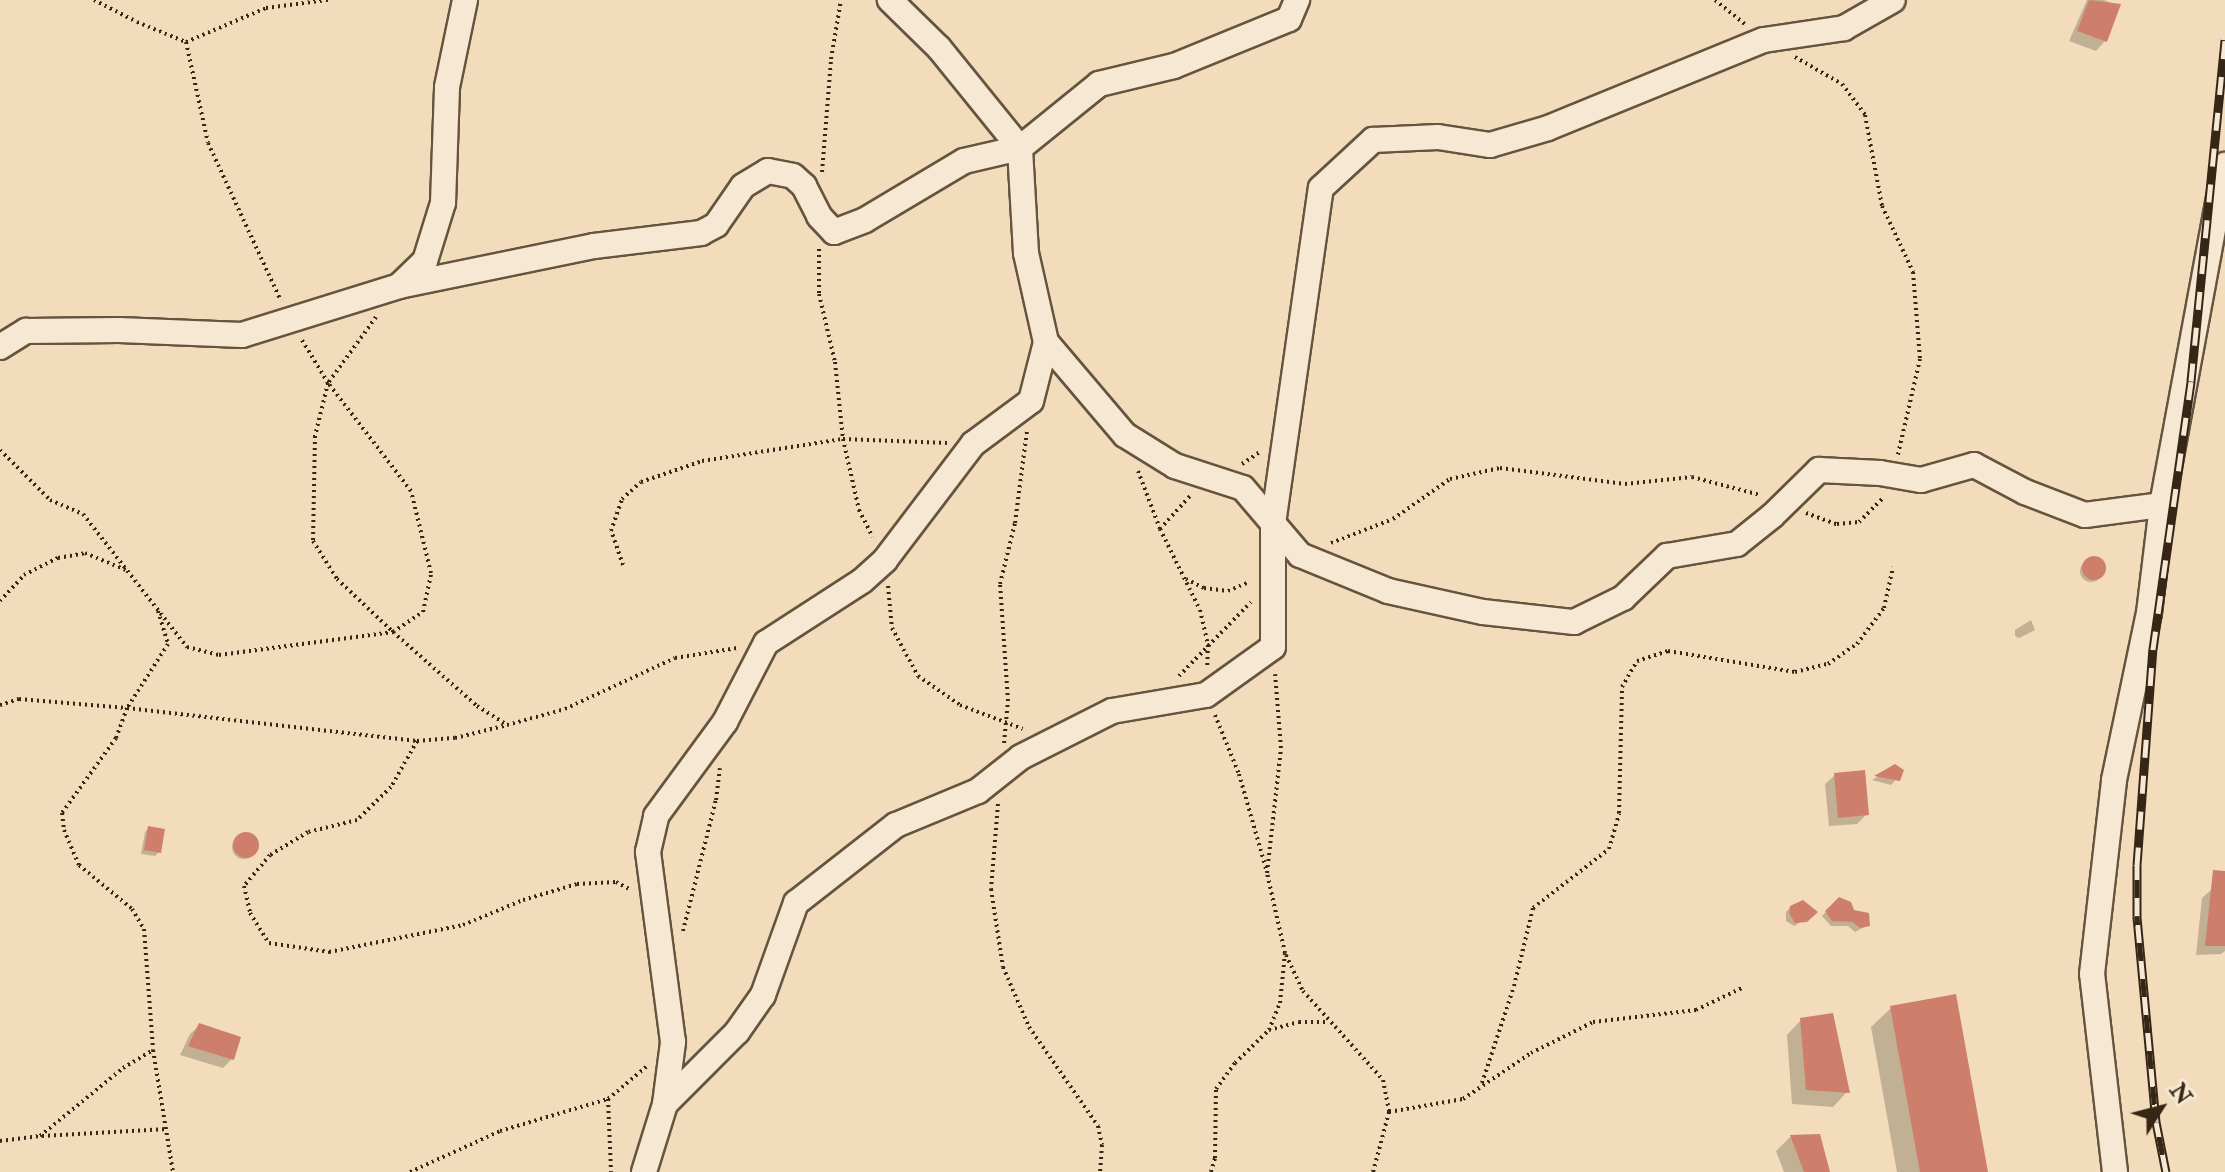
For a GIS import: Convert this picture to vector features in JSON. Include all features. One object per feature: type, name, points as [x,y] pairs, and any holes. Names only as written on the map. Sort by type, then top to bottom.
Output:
[{"type":"street","points":[[399,286],[425,261],[443,203],[447,87],[465,0]]},
{"type":"street","points":[[644,1172],[665,1104],[673,1042],[648,852],[656,816],[725,722],[766,643],[862,581],[885,560],[973,444],[1031,401],[1046,342],[1026,253],[1020,148],[939,48],[890,0]]},
{"type":"street","points":[[0,347],[26,331],[119,330],[242,335],[399,286],[594,246],[701,233],[716,225],[743,186],[768,171],[793,176],[804,186],[819,216],[834,232],[865,220],[964,161],[1020,148],[1099,84],[1174,66],[1289,19],[1297,0]]},
{"type":"street","points":[[665,1104],[737,1032],[763,995],[796,903],[896,825],[978,791],[1021,757],[1112,711],[1206,695],[1273,647],[1273,524],[1321,188],[1373,140],[1438,137],[1490,145],[1548,128],[1764,40],[1844,28],[1893,0]]},
{"type":"street","points":[[2115,1172],[2092,974],[2114,780],[2149,613],[2162,505],[2225,165]]},
{"type":"street","points":[[1046,342],[1125,435],[1175,466],[1243,488],[1300,555],[1388,591],[1483,612],[1574,622],[1623,598],[1667,556],[1737,544],[1784,505],[1819,470],[1921,480],[1974,465],[2025,492],[2085,515],[2162,505]]},
{"type":"path","points":[[94,0],[186,42],[266,8],[328,0]]},
{"type":"path","points":[[841,0],[831,59],[819,216],[819,294],[835,362],[843,439],[859,510],[885,560],[892,628],[918,676],[960,705],[1005,724],[1057,738]]},
{"type":"path","points":[[1300,555],[1393,519],[1450,479],[1500,468],[1625,484],[1692,477],[1739,487],[1837,524],[1859,522],[1882,501],[1894,475],[1920,359],[1913,272],[1882,206],[1865,115],[1842,84],[1764,40],[1715,0]]},
{"type":"path","points":[[0,450],[50,500],[83,514],[187,647],[219,655],[393,632],[423,612],[431,573],[411,491],[328,383],[290,320],[208,143],[186,42]]},
{"type":"path","points":[[399,286],[328,383],[315,436],[313,541],[337,579],[477,706],[507,725]]},
{"type":"path","points":[[1031,401],[1015,523],[1000,584],[1008,701],[991,889],[1003,967],[1029,1027],[1098,1126],[1102,1145],[1100,1172]]},
{"type":"path","points":[[1125,435],[1160,529],[1200,610],[1208,645],[1206,695],[1239,774],[1267,873],[1285,953],[1303,991],[1328,1022],[1363,1054],[1383,1080],[1389,1112],[1373,1172]]},
{"type":"path","points":[[623,565],[611,531],[622,499],[641,482],[702,461],[843,439],[973,444]]},
{"type":"path","points":[[1184,578],[1204,588],[1228,591],[1246,585],[1263,571],[1273,551]]},
{"type":"path","points":[[0,601],[24,575],[58,558],[85,553],[128,571]]},
{"type":"path","points":[[1482,1083],[1514,986],[1533,908],[1609,849],[1619,813],[1622,687],[1637,661],[1668,651],[1795,672],[1828,664],[1857,644],[1884,608],[1893,567]]},
{"type":"path","points":[[1153,704],[1273,579]]},
{"type":"path","points":[[157,609],[168,644],[127,708],[116,738],[62,813],[64,830],[79,865],[132,909],[144,929],[153,1050],[173,1172]]},
{"type":"path","points":[[0,705],[19,699],[417,741],[455,738],[565,709],[675,658],[766,643]]},
{"type":"path","points":[[1267,873],[1281,748],[1273,647]]},
{"type":"path","points":[[680,942],[716,800],[725,722]]},
{"type":"path","points":[[417,741],[391,787],[357,820],[308,832],[270,855],[244,886],[250,913],[269,943],[329,952],[463,925],[523,900],[577,884],[616,882],[655,902]]},
{"type":"path","points":[[1211,1172],[1215,1158],[1216,1089],[1235,1063],[1269,1030],[1280,1003],[1285,953]]},
{"type":"path","points":[[1389,1112],[1463,1099],[1482,1083],[1593,1022],[1696,1010],[1744,987]]},
{"type":"path","points":[[1269,1030],[1299,1022],[1328,1022]]},
{"type":"path","points":[[40,1136],[123,1068],[153,1050]]},
{"type":"path","points":[[410,1172],[500,1131],[608,1099],[646,1066],[651,1053]]},
{"type":"path","points":[[608,1099],[611,1172]]},
{"type":"path","points":[[0,1141],[167,1129]]},
{"type":"building","points":[[2089,0],[2121,4],[2107,42],[2077,31]]},
{"type":"building","points":[[2094,556],[2102,560],[2106,568],[2102,576],[2094,580],[2086,576],[2082,568],[2086,560]]},
{"type":"building","points":[[1895,764],[1904,770],[1900,781],[1874,776]]},
{"type":"building","points":[[1865,770],[1869,815],[1838,818],[1834,773]]},
{"type":"building","points":[[148,826],[165,829],[161,853],[144,850]]},
{"type":"building","points":[[246,832],[255,836],[259,845],[255,854],[246,858],[237,854],[233,845],[237,836]]},
{"type":"building","points":[[2213,870],[2225,871],[2225,946],[2205,946]]},
{"type":"building","points":[[1839,897],[1851,902],[1854,910],[1869,913],[1870,926],[1860,928],[1852,922],[1832,921],[1825,911]]},
{"type":"building","points":[[1803,900],[1818,912],[1807,922],[1795,923],[1789,913],[1790,906]]},
{"type":"building","points":[[1956,994],[1988,1172],[1920,1172],[1890,1006]]},
{"type":"building","points":[[1833,1013],[1850,1093],[1806,1090],[1800,1018]]},
{"type":"building","points":[[199,1023],[241,1037],[234,1060],[188,1046]]},
{"type":"building","points":[[1820,1134],[1830,1172],[1804,1172],[1790,1135]]},
{"type":"railway","points":[[2166,1172],[2156,1122],[2137,916],[2137,865],[2153,649],[2191,381],[2225,40]]}]
